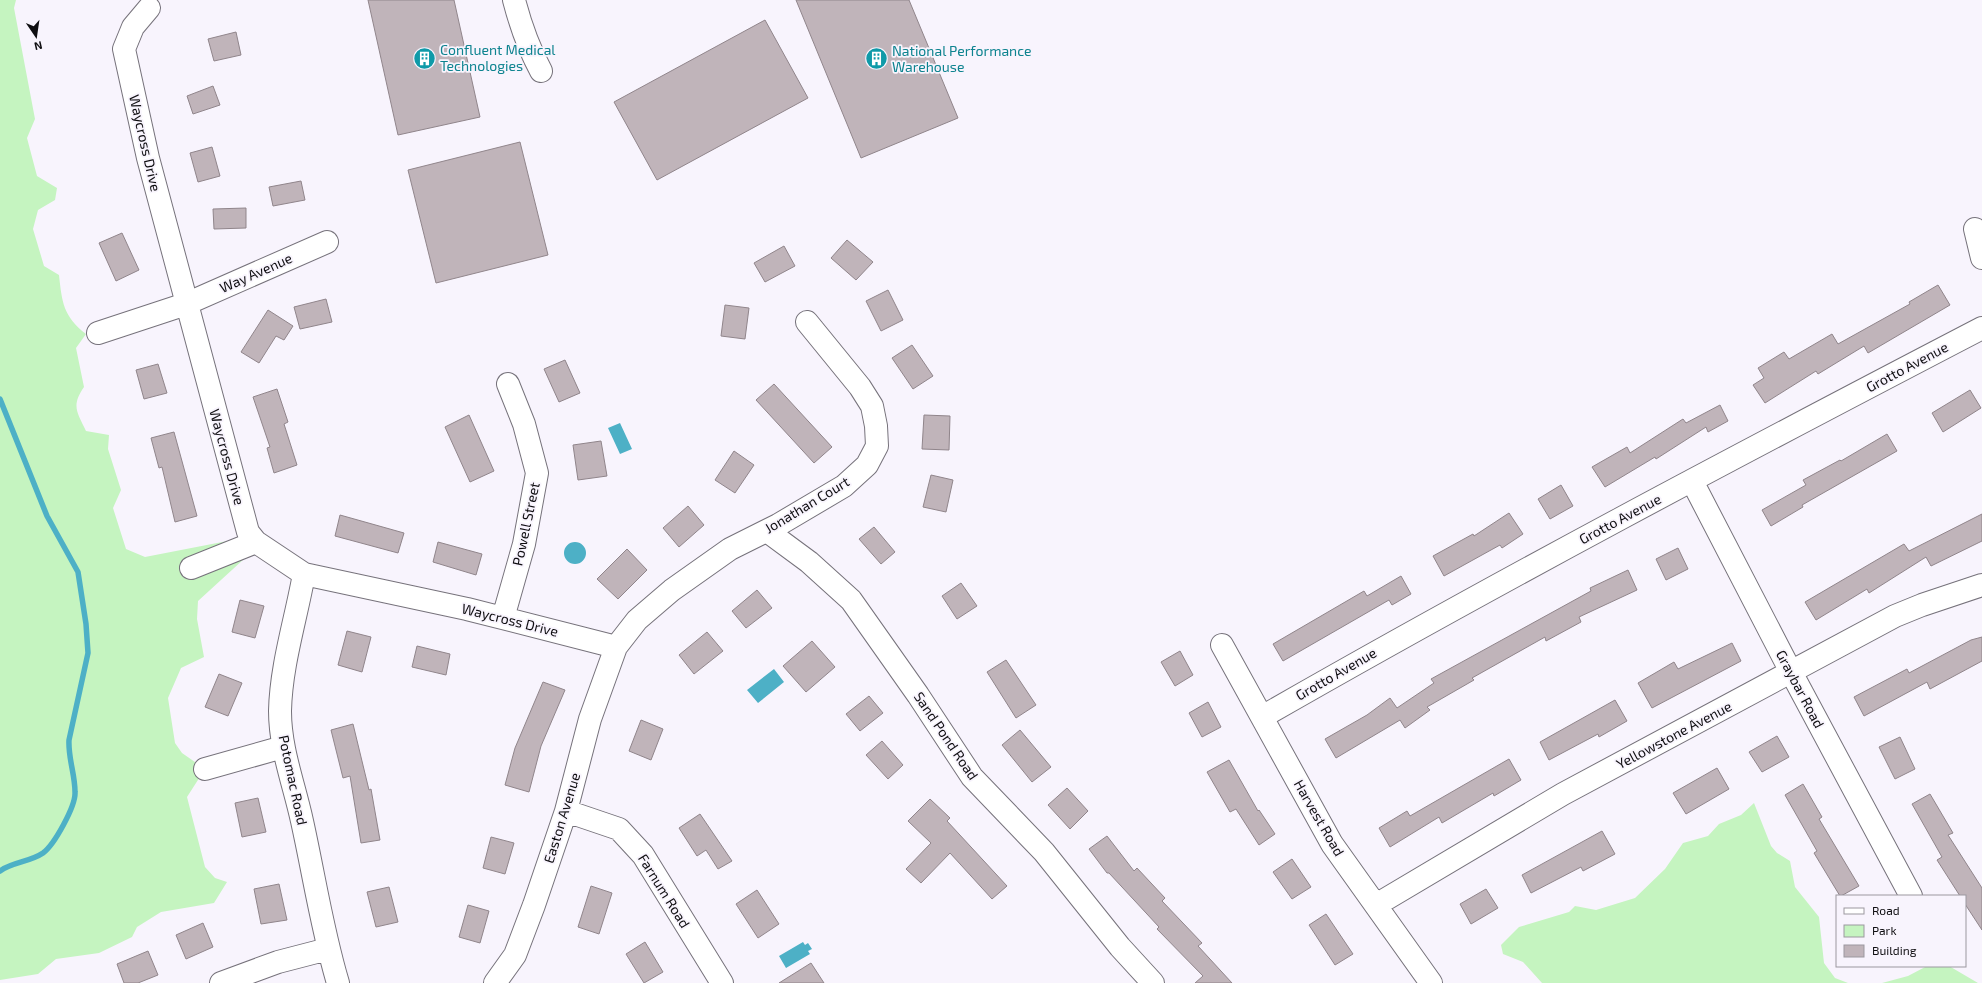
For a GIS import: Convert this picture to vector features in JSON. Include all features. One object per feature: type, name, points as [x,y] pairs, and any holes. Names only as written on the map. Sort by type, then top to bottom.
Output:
[{"type":"street","points":[[514,0],[520,26],[529,49],[541,72]]},
{"type":"street","name":"Waycross Drive","points":[[149,8],[133,27],[124,49],[148,158],[248,532],[256,542],[304,574],[467,609],[616,647]]},
{"type":"street","points":[[1975,229],[1982,258]]},
{"type":"street","name":"Way Avenue","points":[[98,333],[186,304],[327,242]]},
{"type":"street","name":"Jonathan Court","points":[[616,647],[637,620],[672,590],[730,549],[766,531],[844,486],[867,465],[877,446],[876,426],[872,406],[860,387],[807,322]]},
{"type":"street","name":"Grotto Avenue","points":[[1262,717],[1405,635],[1982,328]]},
{"type":"street","name":"Powell Street","points":[[503,618],[524,544],[537,473],[524,424],[508,384]]},
{"type":"street","name":"Graybar Road","points":[[1692,481],[1791,672],[1910,895]]},
{"type":"street","name":"Sand Pond Road","points":[[766,531],[808,562],[851,600],[918,694],[972,777],[1044,852],[1120,947],[1153,983]]},
{"type":"street","points":[[191,568],[256,542]]},
{"type":"street","name":"Potomac Road","points":[[304,574],[284,678],[280,711],[283,747],[302,820],[328,949],[338,983]]},
{"type":"street","name":"Yellowstone Avenue","points":[[1376,906],[1563,794],[1895,616],[1922,604],[1982,585]]},
{"type":"street","name":"Harvest Road","points":[[1222,645],[1332,844],[1431,983]]},
{"type":"street","name":"Easton Avenue","points":[[495,983],[514,956],[534,905],[566,811],[590,719],[616,647]]},
{"type":"street","points":[[205,769],[283,747]]},
{"type":"street","name":"Farnum Road","points":[[566,811],[619,829],[643,855],[722,983]]},
{"type":"street","points":[[221,983],[278,962],[328,949]]},
{"type":"green space","points":[[0,0],[16,0],[14,8],[35,119],[27,138],[37,176],[57,188],[55,200],[38,210],[33,229],[44,266],[59,275],[61,293],[68,315],[72,321],[86,334],[76,348],[84,387],[78,399],[77,409],[86,431],[109,435],[108,449],[121,490],[113,508],[126,549],[145,557],[248,537],[257,547],[198,601],[197,619],[204,657],[181,668],[168,698],[175,743],[182,753],[205,769],[187,797],[205,867],[215,878],[227,882],[214,903],[161,912],[137,927],[132,937],[99,953],[56,959],[38,974],[0,980]]},
{"type":"green space","points":[[1754,803],[1771,846],[1777,853],[1790,861],[1795,887],[1819,917],[1824,963],[1835,978],[1848,983],[1542,983],[1523,962],[1503,954],[1501,945],[1519,927],[1569,912],[1575,906],[1596,910],[1635,898],[1665,869],[1683,843],[1708,836],[1719,824],[1741,815]]},
{"type":"green space","points":[[1925,967],[1951,967],[1978,983],[1882,983],[1908,976]]},
{"type":"water","points":[[620,423],[632,449],[620,454],[608,428]]},
{"type":"water","points":[[575,542],[579,543],[585,549],[585,557],[579,563],[575,564],[571,563],[565,557],[564,553],[565,549],[571,543]]},
{"type":"water","points":[[774,669],[784,682],[758,703],[747,690]]},
{"type":"water","points":[[803,942],[805,945],[808,943],[812,949],[808,951],[810,954],[786,968],[779,956]]},
{"type":"building","name":"Confluent Medical Technologies","points":[[368,0],[454,0],[480,117],[398,135]]},
{"type":"building","name":"National Performance Warehouse","points":[[796,0],[909,0],[958,118],[861,158]]},
{"type":"building","points":[[765,20],[808,98],[657,180],[614,102]]},
{"type":"building","points":[[236,32],[241,55],[214,61],[208,39]]},
{"type":"building","points":[[213,86],[220,105],[193,114],[187,96]]},
{"type":"building","points":[[520,142],[548,255],[436,283],[408,170]]},
{"type":"building","points":[[212,147],[220,176],[198,182],[190,153]]},
{"type":"building","points":[[301,181],[305,200],[273,206],[269,187]]},
{"type":"building","points":[[246,208],[246,228],[214,229],[213,209]]},
{"type":"building","points":[[122,233],[139,270],[116,281],[99,243]]},
{"type":"building","points":[[847,240],[873,262],[856,280],[831,258]]},
{"type":"building","points":[[784,246],[795,266],[765,282],[754,263]]},
{"type":"building","points":[[1938,285],[1950,305],[1868,353],[1864,346],[1818,374],[1816,371],[1765,403],[1753,385],[1764,378],[1758,368],[1784,352],[1789,359],[1832,334],[1838,344],[1910,304],[1909,302]]},
{"type":"building","points":[[888,290],[903,320],[881,331],[866,301]]},
{"type":"building","points":[[326,299],[332,322],[300,329],[294,307]]},
{"type":"building","points":[[725,305],[749,308],[745,339],[721,336]]},
{"type":"building","points":[[268,310],[293,326],[284,340],[276,336],[259,363],[241,352]]},
{"type":"building","points":[[912,345],[933,376],[913,389],[892,358]]},
{"type":"building","points":[[565,360],[580,393],[559,402],[544,369]]},
{"type":"building","points":[[158,364],[167,393],[144,399],[136,370]]},
{"type":"building","points":[[774,384],[832,447],[814,463],[756,400]]},
{"type":"building","points":[[277,389],[288,422],[284,424],[297,465],[274,473],[267,448],[270,447],[253,397]]},
{"type":"building","points":[[1970,390],[1981,408],[1943,432],[1932,413]]},
{"type":"building","points":[[1720,405],[1728,421],[1708,432],[1706,427],[1656,459],[1655,457],[1605,487],[1592,467],[1627,447],[1630,453],[1683,419],[1686,423]]},
{"type":"building","points":[[469,415],[494,471],[470,482],[445,427]]},
{"type":"building","points":[[924,415],[950,416],[949,450],[922,449]]},
{"type":"building","points":[[174,432],[197,516],[175,522],[162,467],[159,468],[151,438]]},
{"type":"building","points":[[1887,434],[1897,451],[1802,505],[1803,507],[1771,526],[1762,510],[1806,485],[1803,480],[1840,460],[1841,461]]},
{"type":"building","points":[[601,441],[607,476],[578,480],[573,445]]},
{"type":"building","points":[[734,451],[754,465],[735,493],[715,480]]},
{"type":"building","points":[[931,475],[953,480],[946,512],[923,507]]},
{"type":"building","points":[[1561,485],[1573,506],[1550,519],[1538,499]]},
{"type":"building","points":[[688,506],[704,525],[679,547],[663,528]]},
{"type":"building","points":[[1509,513],[1523,534],[1502,548],[1500,545],[1444,576],[1433,556],[1473,534],[1474,536]]},
{"type":"building","points":[[1982,514],[1982,541],[1931,566],[1926,557],[1869,593],[1867,589],[1816,620],[1805,602],[1904,544],[1909,551]]},
{"type":"building","points":[[340,515],[404,533],[398,553],[335,536]]},
{"type":"building","points":[[874,527],[895,552],[881,564],[859,539]]},
{"type":"building","points":[[438,542],[482,554],[476,575],[433,562]]},
{"type":"building","points":[[1678,548],[1688,569],[1666,580],[1656,559]]},
{"type":"building","points":[[627,549],[647,570],[618,599],[597,579]]},
{"type":"building","points":[[1628,570],[1637,590],[1579,617],[1581,622],[1546,641],[1545,637],[1472,678],[1474,680],[1427,707],[1430,710],[1405,728],[1400,720],[1336,758],[1325,739],[1367,715],[1390,698],[1397,708],[1434,683],[1431,679],[1591,591],[1590,588]]},
{"type":"building","points":[[1401,576],[1411,594],[1392,605],[1389,600],[1283,661],[1273,644],[1364,591],[1367,596]]},
{"type":"building","points":[[961,583],[977,606],[957,619],[942,596]]},
{"type":"building","points":[[757,590],[772,608],[746,628],[732,611]]},
{"type":"building","points":[[240,600],[264,606],[255,638],[232,632]]},
{"type":"building","points":[[347,631],[371,637],[362,672],[338,665]]},
{"type":"building","points":[[707,632],[723,651],[694,674],[679,655]]},
{"type":"building","points":[[1982,637],[1982,661],[1930,689],[1927,682],[1864,716],[1854,697],[1907,669],[1909,673],[1971,640]]},
{"type":"building","points":[[812,641],[835,667],[806,692],[783,666]]},
{"type":"building","points":[[1732,643],[1741,661],[1652,708],[1638,683],[1674,662],[1678,669]]},
{"type":"building","points":[[417,646],[450,654],[446,675],[412,667]]},
{"type":"building","points":[[1180,651],[1193,675],[1175,686],[1161,662]]},
{"type":"building","points":[[1006,660],[1036,705],[1016,718],[987,672]]},
{"type":"building","points":[[219,674],[242,683],[228,716],[205,707]]},
{"type":"building","points":[[543,682],[565,690],[541,746],[529,792],[505,785],[515,748]]},
{"type":"building","points":[[869,696],[883,713],[860,731],[846,714]]},
{"type":"building","points":[[1615,700],[1627,721],[1599,737],[1598,734],[1549,760],[1540,742]]},
{"type":"building","points":[[1208,702],[1221,727],[1202,737],[1189,713]]},
{"type":"building","points":[[641,720],[663,729],[651,760],[629,751]]},
{"type":"building","points":[[353,724],[369,790],[371,789],[380,840],[361,843],[350,776],[343,778],[331,730]]},
{"type":"building","points":[[1020,730],[1051,767],[1032,782],[1002,745]]},
{"type":"building","points":[[1777,736],[1789,757],[1762,772],[1749,752]]},
{"type":"building","points":[[1900,737],[1915,769],[1895,779],[1879,747]]},
{"type":"building","points":[[882,741],[903,765],[888,779],[866,755]]},
{"type":"building","points":[[1509,759],[1521,780],[1494,796],[1493,793],[1442,823],[1439,817],[1390,847],[1379,828],[1407,811],[1410,816]]},
{"type":"building","points":[[1229,760],[1258,811],[1259,810],[1275,834],[1259,845],[1236,809],[1230,812],[1207,772]]},
{"type":"building","points":[[1717,768],[1729,789],[1686,814],[1673,793]]},
{"type":"building","points":[[1803,784],[1822,817],[1819,819],[1859,886],[1843,895],[1839,895],[1814,853],[1817,851],[1785,795]]},
{"type":"building","points":[[1067,788],[1088,811],[1070,829],[1048,805]]},
{"type":"building","points":[[1930,794],[1953,833],[1948,835],[1982,888],[1982,930],[1966,906],[1966,895],[1959,895],[1937,860],[1942,857],[1912,804]]},
{"type":"building","points":[[258,798],[266,832],[242,837],[235,803]]},
{"type":"building","points":[[930,799],[950,818],[947,821],[1007,886],[992,899],[950,853],[921,883],[906,869],[931,843],[908,821]]},
{"type":"building","points":[[700,814],[732,861],[718,869],[706,850],[697,856],[679,828]]},
{"type":"building","points":[[1602,831],[1615,854],[1583,871],[1581,867],[1531,893],[1522,875]]},
{"type":"building","points":[[1107,836],[1134,871],[1137,868],[1165,898],[1162,901],[1202,943],[1198,946],[1232,983],[1195,983],[1203,976],[1157,929],[1159,927],[1109,873],[1107,873],[1089,849]]},
{"type":"building","points":[[491,837],[514,843],[505,874],[483,868]]},
{"type":"building","points":[[1292,859],[1311,887],[1292,899],[1273,872]]},
{"type":"building","points":[[279,884],[287,920],[261,924],[254,889]]},
{"type":"building","points":[[591,886],[612,893],[599,934],[578,927]]},
{"type":"building","points":[[389,887],[398,922],[376,927],[367,892]]},
{"type":"building","points":[[1486,889],[1498,908],[1471,924],[1460,904]]},
{"type":"building","points":[[757,890],[779,924],[758,938],[736,904]]},
{"type":"building","points":[[468,905],[489,911],[480,943],[459,937]]},
{"type":"building","points":[[1326,914],[1353,954],[1335,965],[1309,925]]},
{"type":"building","points":[[203,923],[213,947],[186,959],[176,935]]},
{"type":"building","points":[[645,942],[663,972],[644,983],[626,954]]},
{"type":"building","points":[[148,951],[158,975],[138,983],[124,983],[117,964]]},
{"type":"building","points":[[811,963],[824,983],[779,983]]},
{"type":"waterway","points":[[0,399],[47,516],[78,572],[86,624],[88,653],[69,740],[75,792],[72,806],[64,825],[48,849],[38,856],[0,871]]},
{"type":"place","name":"Confluent Medical Technologies","points":[[424,58]]},
{"type":"place","name":"National Performance Warehouse","points":[[877,59]]}]
